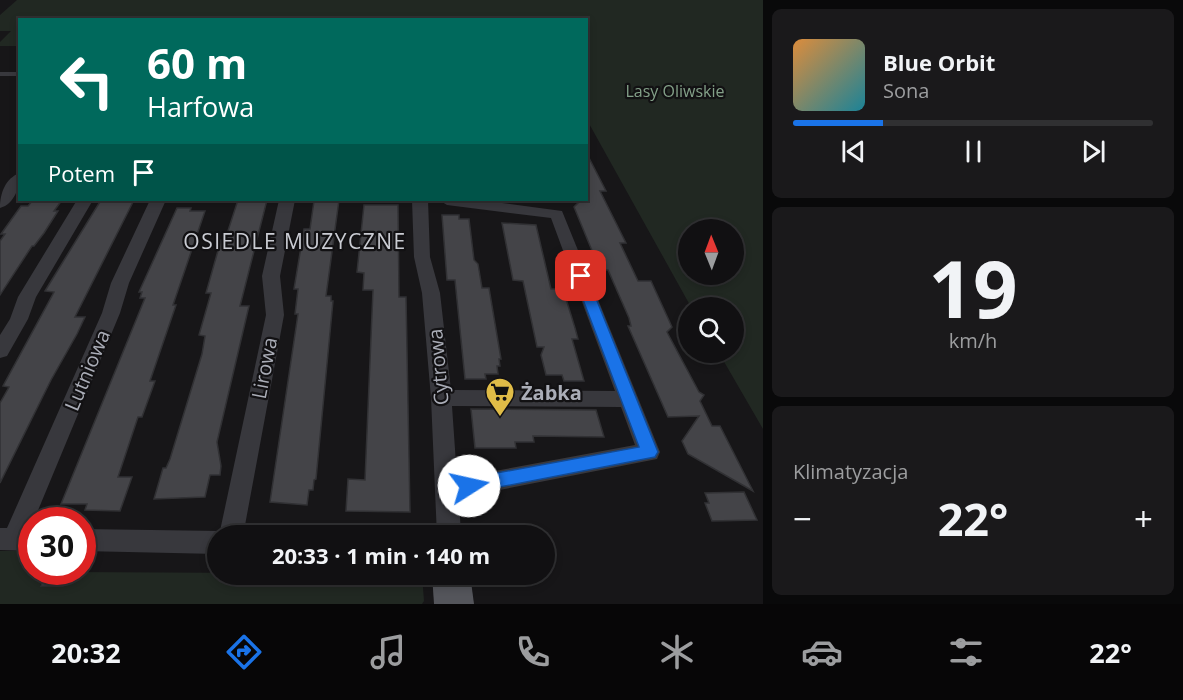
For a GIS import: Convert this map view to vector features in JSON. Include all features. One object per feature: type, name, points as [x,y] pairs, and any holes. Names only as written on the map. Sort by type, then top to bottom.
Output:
[{"type":"main road","points":[[452,585],[454,604]]},
{"type":"street","points":[[0,203],[18,180]]},
{"type":"street","points":[[0,351],[19,319],[27,297],[84,201]]},
{"type":"street","name":"Lutniowa","points":[[15,539],[111,313],[120,283],[158,201]]},
{"type":"street","name":"Lirowa","points":[[233,525],[275,315],[271,276],[287,201]]},
{"type":"street","name":"Cytrowa","points":[[420,201],[422,257],[431,293],[441,398],[448,525]]},
{"type":"street","points":[[447,490],[649,452],[557,214],[455,201]]},
{"type":"street","points":[[441,398],[629,399]]},
{"type":"street","points":[[96,540],[207,542]]},
{"type":"lane","points":[[0,74],[18,74]]},
{"type":"green space","name":"Lasy Oliwskie","points":[[17,0],[763,0],[763,429],[725,363],[744,363],[744,297],[685,297],[679,285],[744,285],[744,219],[678,219],[678,284],[588,122],[588,18],[18,18],[18,46],[0,46],[0,42],[11,31],[0,31],[0,15]]},
{"type":"green space","points":[[0,551],[18,551],[18,585],[96,585],[96,572],[207,573],[207,585],[423,585],[424,601],[422,604],[0,604]]},
{"type":"building","points":[[588,156],[606,191],[600,191],[626,243],[620,243],[638,281],[651,281],[672,327],[667,332],[678,353],[678,363],[684,363],[699,392],[704,395],[700,401],[712,426],[720,426],[753,491],[688,454],[682,441],[699,416],[668,417],[628,326],[631,326],[629,318],[608,270],[600,270],[574,207],[579,202],[588,201]]},
{"type":"building","points":[[32,201],[61,201],[54,211],[58,211],[44,233],[32,246],[0,295],[0,241],[5,234],[1,234],[21,206],[28,206]]},
{"type":"building","points":[[100,201],[133,201],[75,317],[85,317],[77,334],[51,380],[0,483],[0,403],[9,387],[3,386],[54,292],[45,291]]},
{"type":"building","points":[[238,201],[267,201],[240,306],[249,306],[217,442],[221,466],[220,475],[210,475],[205,497],[154,499],[163,468],[166,468],[170,459],[202,354],[205,336],[199,335],[211,293],[206,293],[221,240],[225,240]]},
{"type":"building","points":[[314,201],[339,201],[326,296],[331,296],[331,301],[333,301],[316,479],[313,490],[309,490],[307,505],[270,502],[298,314],[295,314],[298,289],[294,289],[304,229],[310,229]]},
{"type":"building","points":[[364,205],[398,205],[399,297],[406,297],[410,512],[346,511],[348,479],[365,480],[373,290],[363,290],[364,273],[357,272]]},
{"type":"building","points":[[177,208],[205,211],[150,381],[155,381],[142,417],[138,417],[118,477],[132,477],[120,511],[96,510],[96,507],[86,507],[87,504],[61,504],[145,298],[140,298],[142,292],[139,292]]},
{"type":"building","points":[[442,215],[459,215],[459,219],[469,219],[474,260],[478,264],[482,288],[489,288],[501,359],[499,359],[500,366],[497,366],[498,374],[485,374],[486,379],[465,379],[455,280],[447,280]]},
{"type":"building","points":[[502,223],[536,225],[551,289],[563,289],[575,328],[578,339],[572,339],[584,381],[564,381],[562,375],[546,375],[541,355],[544,347],[537,347],[523,281],[513,280]]},
{"type":"building","points":[[471,409],[596,410],[604,437],[533,436],[534,442],[515,442],[516,448],[475,448]]},
{"type":"building","points":[[744,492],[757,520],[712,521],[705,503],[709,503],[705,493]]},
{"type":"place","name":"Żabka","points":[[500,418]]},
{"type":"district","name":"OSIEDLE MUZYCZNE","points":[[295,241]]},
{"type":"route","points":[[469,486],[649,452],[581,276]]}]
